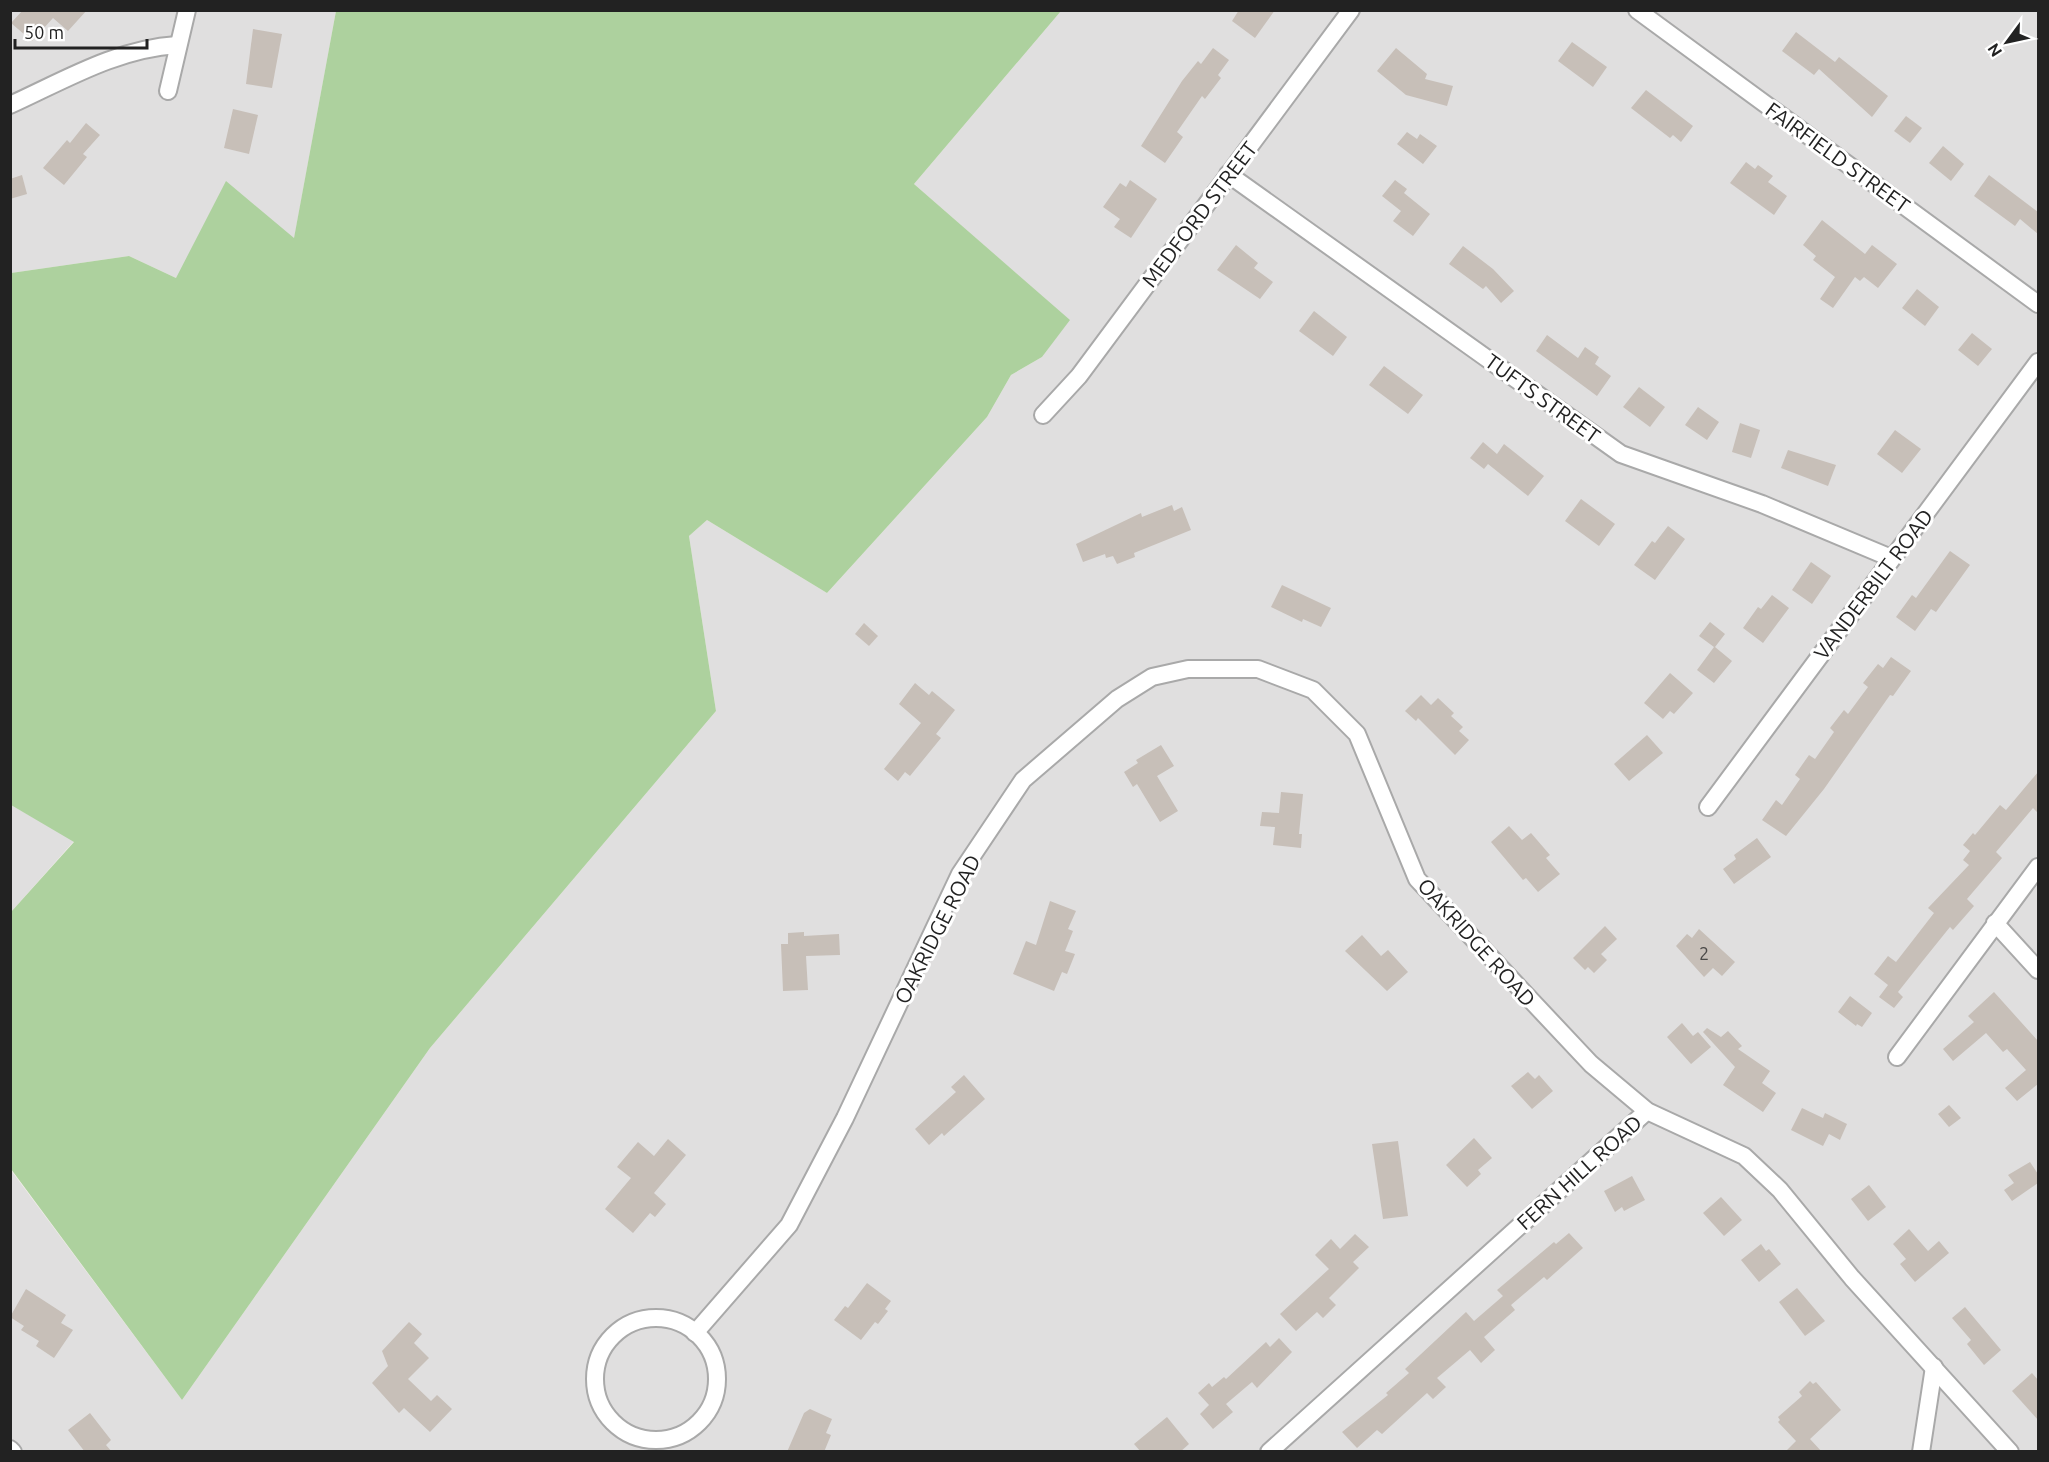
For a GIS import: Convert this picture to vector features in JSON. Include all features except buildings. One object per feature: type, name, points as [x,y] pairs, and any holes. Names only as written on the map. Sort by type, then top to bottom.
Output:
[{"type":"street","points":[[168,91],[187,10]]},
{"type":"street","name":"MEDFORD STREET","points":[[1043,415],[1080,376],[1351,10]]},
{"type":"street","name":"FAIRFIELD STREET","points":[[1637,10],[2038,304]]},
{"type":"street","points":[[10,105],[122,54],[152,47],[177,45]]},
{"type":"street","name":"TUFTS STREET","points":[[1228,174],[1620,454],[1762,504],[1891,558]]},
{"type":"street","name":"VANDERBILT ROAD","points":[[1708,807],[2038,362]]},
{"type":"street","name":"OAKRIDGE ROAD","points":[[695,1333],[789,1226],[844,1118],[960,874],[1023,780],[1118,699],[1152,677],[1188,669],[1258,669],[1313,690],[1358,734],[1417,879],[1591,1064],[1647,1111]]},
{"type":"street","points":[[1897,1057],[2038,867]]},
{"type":"street","points":[[1995,923],[2038,970]]},
{"type":"street","name":"FERN HILL ROAD","points":[[1269,1452],[1647,1111],[1744,1156],[1780,1190],[1852,1278],[2010,1452]]},
{"type":"street","points":[[649,1319],[677,1323],[695,1333],[708,1349],[716,1376],[712,1403],[700,1421],[678,1436],[657,1440],[637,1437],[616,1425],[602,1407],[595,1382],[598,1361],[607,1342],[629,1325],[649,1319]]},
{"type":"street","points":[[1921,1452],[1934,1367]]},
{"type":"shaded area","points":[[10,11],[336,11],[294,239],[176,278],[129,256],[11,273]]},
{"type":"shaded area","points":[[1061,11],[2038,11],[2038,1451],[11,1451],[10,1169],[182,1400],[430,1048],[716,711],[689,536],[707,520],[827,593],[987,417],[1011,375],[1042,357],[1069,320],[914,184]]},
{"type":"shaded area","points":[[11,805],[74,841],[11,912]]},
{"type":"green space","points":[[336,11],[1061,11],[914,184],[1070,320],[1042,357],[1011,375],[987,417],[827,593],[707,520],[689,536],[716,711],[430,1048],[182,1400],[11,1169],[11,912],[74,842],[11,805],[11,273],[129,256],[176,278],[226,181],[294,238]]}]
